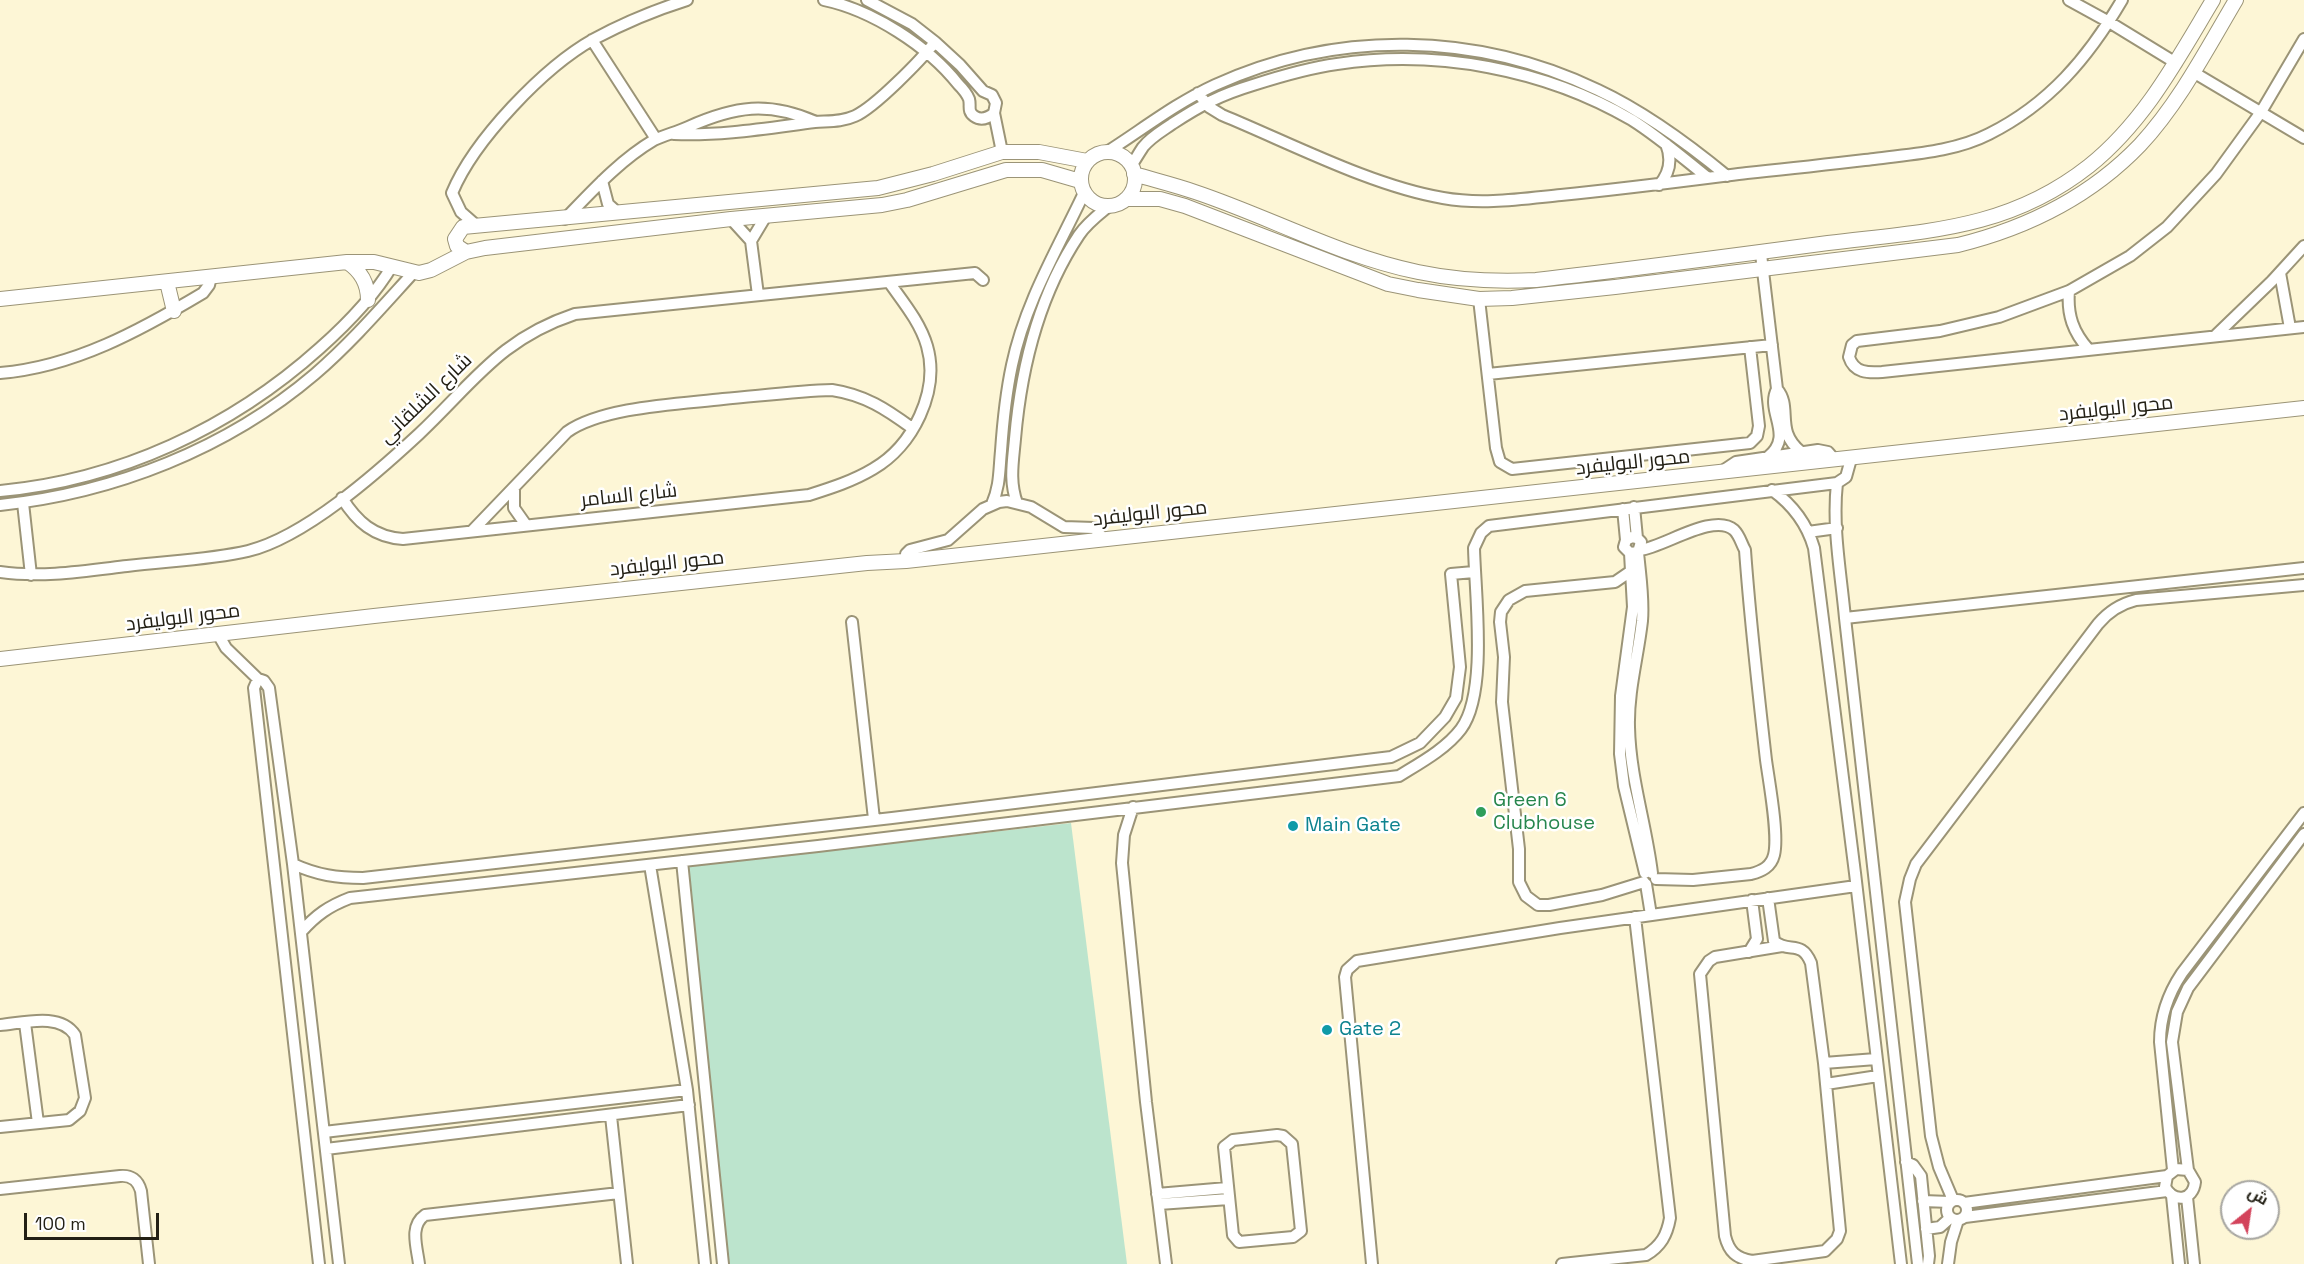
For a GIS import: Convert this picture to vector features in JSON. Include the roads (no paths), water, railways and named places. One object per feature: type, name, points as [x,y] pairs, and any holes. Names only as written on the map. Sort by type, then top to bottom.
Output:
[{"type":"street","points":[[477,226],[461,212],[452,193],[469,161],[502,118],[529,90],[592,40],[658,9],[687,0]]},
{"type":"street","points":[[824,0],[842,4],[897,32],[926,53],[958,84],[969,100],[969,108],[973,115],[980,119],[988,118],[994,113]]},
{"type":"street","points":[[867,0],[912,24],[960,65],[983,91],[989,93],[995,100],[994,113],[1002,152]]},
{"type":"street","points":[[2069,0],[2176,63]]},
{"type":"street","points":[[1201,98],[1222,115],[1351,170],[1397,186],[1443,198],[1491,202],[1659,185],[1922,153],[1986,136],[2047,97],[2072,71],[2109,22],[2122,0]]},
{"type":"street","points":[[1126,199],[1160,200],[1185,206],[1388,284],[1479,299],[1615,288],[1959,245],[1997,236],[2030,222],[2076,196],[2119,165],[2157,124],[2193,72],[2236,0]]},
{"type":"street","points":[[1107,152],[1124,157],[1133,170],[1196,192],[1362,257],[1390,266],[1445,277],[1507,281],[1536,280],[1761,254],[1951,228],[2003,214],[2022,206],[2067,182],[2107,151],[2144,111],[2212,2],[2228,14]]},
{"type":"street","points":[[2304,39],[2261,112],[2216,174],[2167,227],[2130,256],[2069,291],[1999,317],[1940,331],[1857,341],[1850,351],[1850,362],[1858,370],[1871,373],[2304,327]]},
{"type":"street","points":[[592,40],[656,140]]},
{"type":"street","points":[[674,134],[720,134],[840,121],[855,116],[872,104],[935,42]]},
{"type":"street","points":[[992,504],[1000,483],[1006,399],[1018,340],[1034,295],[1082,187],[1083,167],[1096,154],[1107,152],[1162,114],[1201,98],[1250,71],[1318,51],[1389,44],[1458,47],[1500,55],[1540,66],[1600,91],[1655,122],[1727,176]]},
{"type":"street","points":[[0,299],[347,262],[374,262],[413,273],[431,270],[466,252],[731,219],[882,205],[907,200],[1006,170],[1042,170],[1082,187],[1095,203],[1109,206],[1126,199],[1133,188],[1133,170],[1148,142],[1201,98],[1317,67],[1385,60],[1434,61],[1490,68],[1553,85],[1617,112],[1666,143],[1708,178]]},
{"type":"street","points":[[2193,72],[2304,138]]},
{"type":"street","points":[[969,100],[974,93],[983,91]]},
{"type":"street","points":[[565,219],[602,181],[631,156],[656,140],[711,117],[747,108],[780,109],[816,122]]},
{"type":"street","points":[[1659,185],[1666,175],[1670,162],[1666,143]]},
{"type":"street","points":[[466,252],[457,246],[455,239],[463,227],[878,188],[933,174],[1002,152],[1039,152],[1087,161]]},
{"type":"street","points":[[602,181],[608,204],[618,213]]},
{"type":"street","points":[[1017,503],[1011,483],[1017,411],[1038,323],[1057,275],[1080,233],[1109,206]]},
{"type":"street","points":[[751,240],[766,216]]},
{"type":"street","points":[[731,219],[751,240],[758,296]]},
{"type":"street","points":[[2215,336],[2280,273],[2304,246]]},
{"type":"street","points":[[1761,254],[1777,389],[1783,399],[1780,411],[1780,439],[1775,450],[1768,457]]},
{"type":"street","points":[[347,262],[357,270],[364,281],[368,300]]},
{"type":"street","points":[[0,491],[96,474],[198,434],[261,397],[337,333],[382,284],[392,266]]},
{"type":"street","points":[[0,505],[75,494],[148,470],[205,446],[271,407],[314,375],[348,344],[413,273]]},
{"type":"street","name":"شارع الشلقاني","points":[[0,572],[32,575],[77,572],[248,550],[289,534],[342,498],[419,434],[495,357],[538,328],[575,314],[975,273],[983,280]]},
{"type":"street","points":[[2280,273],[2290,328]]},
{"type":"street","points":[[0,373],[40,366],[82,354],[142,328],[203,292],[209,285],[211,277]]},
{"type":"street","points":[[167,282],[174,311]]},
{"type":"street","points":[[472,531],[574,428],[590,419],[689,403],[832,390],[850,392],[867,398],[912,428],[928,395],[931,365],[927,346],[919,327],[889,282]]},
{"type":"street","points":[[2069,291],[2069,316],[2080,340],[2089,350]]},
{"type":"street","points":[[1479,299],[1497,455],[1500,462],[1512,469],[1738,446],[1754,440],[1759,431],[1750,347]]},
{"type":"street","points":[[1488,374],[1772,345]]},
{"type":"street","name":"محور البوليفرد","points":[[0,659],[666,584],[906,561],[2304,408]]},
{"type":"street","points":[[1780,411],[1788,438],[1801,452]]},
{"type":"street","name":"شارع السامر","points":[[342,498],[361,523],[385,537],[403,539],[809,495],[836,487],[875,468],[900,446],[912,428]]},
{"type":"street","points":[[1719,473],[1731,464],[1801,452],[1825,451],[1835,460]]},
{"type":"street","points":[[144,456],[148,470]]},
{"type":"street","points":[[301,932],[317,915],[330,906],[350,898],[650,865],[1399,776],[1444,746],[1462,728],[1474,700],[1478,674],[1474,572],[1476,543],[1481,533],[1489,526],[1837,483],[1846,477],[1851,459]]},
{"type":"street","points":[[1837,483],[1835,501],[1845,618],[1918,1264]]},
{"type":"street","points":[[514,488],[514,508],[526,525]]},
{"type":"street","points":[[1772,490],[1793,509],[1808,532],[1814,548],[1901,1264]]},
{"type":"street","points":[[906,561],[906,554],[910,550],[948,540],[975,515],[992,504],[1007,501],[1031,507],[1064,527],[1094,528],[1104,539]]},
{"type":"street","points":[[23,503],[32,575]]},
{"type":"street","points":[[1634,507],[1635,546],[1642,596],[1637,618],[1632,683],[1624,729],[1624,786],[1649,879],[1654,914]]},
{"type":"street","points":[[1623,508],[1635,546],[1632,588],[1637,618]]},
{"type":"street","points":[[1632,588],[1615,582],[1521,592],[1509,600],[1501,612],[1504,657],[1502,702],[1519,849],[1519,882],[1526,896],[1534,903],[1543,905],[1602,896],[1649,879],[1693,880],[1751,874],[1759,872],[1770,864],[1775,849],[1774,818],[1752,639],[1745,550],[1737,534],[1722,524],[1704,527],[1656,545],[1635,546]]},
{"type":"street","points":[[1808,532],[1837,528]]},
{"type":"street","points":[[1845,618],[2304,568]]},
{"type":"street","points":[[1615,582],[1632,571]]},
{"type":"street","points":[[293,864],[326,876],[363,879],[1391,756],[1420,743],[1445,717],[1456,698],[1460,667],[1451,574],[1474,572]]},
{"type":"street","points":[[2304,585],[2136,600],[2115,609],[2098,624],[1916,864],[1905,903],[1933,1147],[1951,1201],[1946,1212],[1958,1218],[2170,1193],[2180,1198],[2187,1197],[2193,1191],[2195,1182],[2188,1170],[2172,1042],[2177,1012],[2188,988],[2304,834]]},
{"type":"street","points":[[852,622],[873,819]]},
{"type":"street","points":[[219,634],[226,648],[269,688],[293,864],[339,1264]]},
{"type":"street","points":[[258,679],[254,684],[319,1264]]},
{"type":"street","points":[[1133,807],[1124,834],[1122,863],[1166,1264]]},
{"type":"street","points":[[2179,1264],[2170,1193],[2165,1183],[2170,1173],[2160,1042],[2161,1025],[2168,999],[2182,973],[2304,813]]},
{"type":"street","points":[[682,861],[723,1264]]},
{"type":"street","points":[[650,865],[687,1090],[705,1264]]},
{"type":"street","points":[[1371,1264],[1345,977],[1351,964],[1368,959],[1654,914],[1856,886]]},
{"type":"street","points":[[1768,898],[1774,941],[1782,946]]},
{"type":"street","points":[[1749,952],[1756,939],[1752,900]]},
{"type":"street","points":[[1565,1264],[1646,1255],[1663,1240],[1668,1230],[1670,1218],[1635,917]]},
{"type":"street","points":[[1755,922],[1770,920]]},
{"type":"street","points":[[1782,946],[1797,947],[1803,950],[1811,963],[1840,1222],[1837,1239],[1825,1251],[1752,1261],[1734,1254],[1725,1236],[1700,982],[1703,967],[1716,957],[1782,946]]},
{"type":"street","points":[[0,1025],[57,1022],[71,1029],[75,1035],[85,1098],[84,1105],[69,1120],[0,1127]]},
{"type":"street","points":[[25,1023],[38,1123]]},
{"type":"street","points":[[1824,1063],[1876,1059]]},
{"type":"street","points":[[297,1063],[315,1061]]},
{"type":"street","points":[[1826,1084],[1878,1076]]},
{"type":"street","points":[[324,1132],[687,1090]]},
{"type":"street","points":[[326,1149],[688,1105]]},
{"type":"street","points":[[611,1116],[627,1264]]},
{"type":"street","points":[[1277,1135],[1288,1139],[1292,1144],[1301,1231],[1293,1238],[1239,1242],[1233,1235],[1228,1194],[1223,1152],[1228,1143],[1277,1135]]},
{"type":"street","points":[[1906,1162],[1912,1165],[1921,1176],[1928,1264]]},
{"type":"street","points":[[1964,1203],[2170,1173],[2180,1168],[2188,1170]]},
{"type":"street","points":[[0,1189],[120,1176],[132,1177],[141,1191],[149,1264]]},
{"type":"street","points":[[419,1264],[415,1227],[418,1220],[425,1215],[619,1193]]},
{"type":"street","points":[[1158,1199],[1228,1194]]},
{"type":"street","points":[[2187,1197],[2194,1264]]},
{"type":"street","points":[[1923,1201],[1959,1200],[1964,1203],[1967,1210],[1958,1218],[1940,1227],[1926,1229]]},
{"type":"street","points":[[1948,1264],[1958,1218]]},
{"type":"place","name":"Green 6 Clubhouse","points":[[1481,812]]},
{"type":"place","name":"Main Gate","points":[[1293,826]]},
{"type":"place","name":"Gate 2","points":[[1327,1030]]}]
